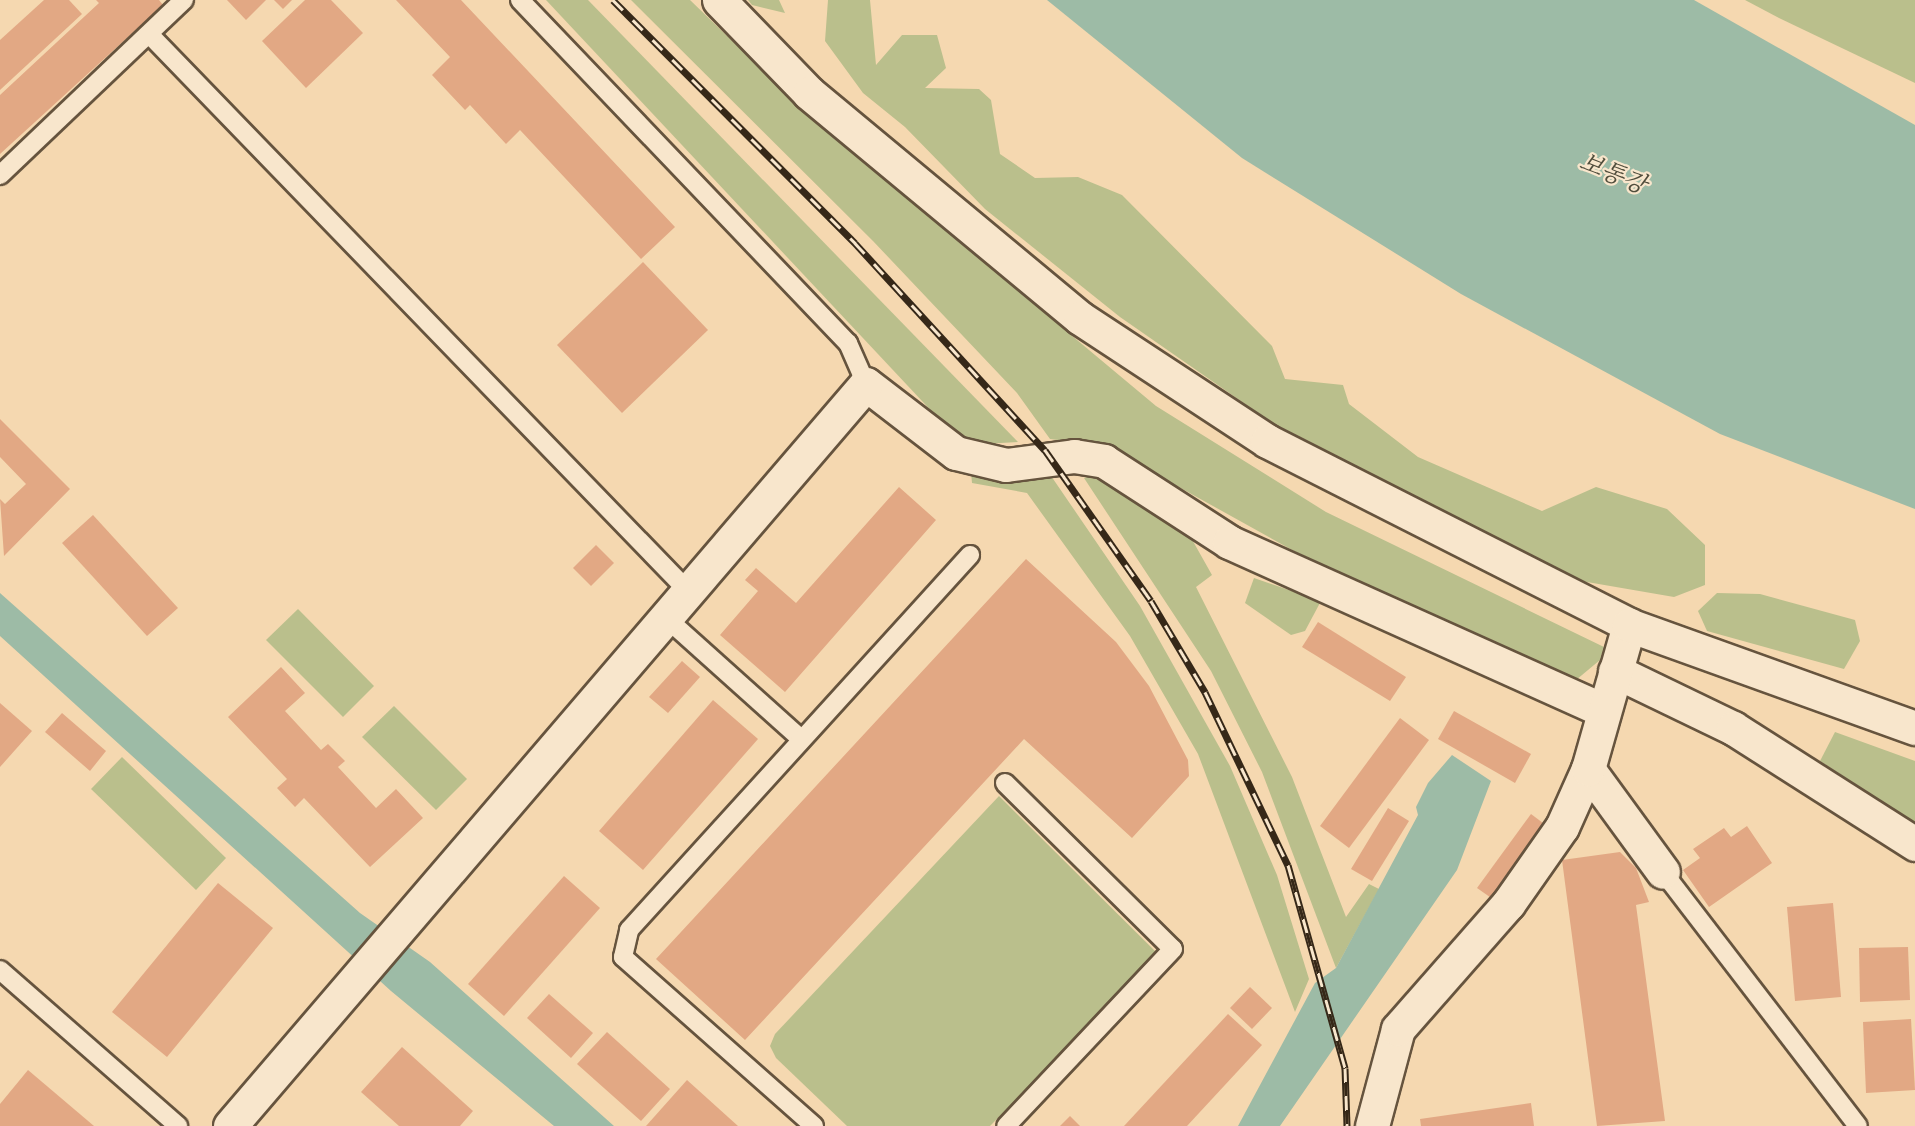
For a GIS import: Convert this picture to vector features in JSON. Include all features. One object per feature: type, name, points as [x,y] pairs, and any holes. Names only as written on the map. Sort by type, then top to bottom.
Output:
[{"type":"street","points":[[719,0],[809,93],[1080,318],[1267,441],[1629,625],[1915,728]]},
{"type":"street","points":[[230,1126],[686,589],[866,384],[957,453],[1006,465],[1074,456],[1104,461],[1229,542],[1603,710]]},
{"type":"street","points":[[1372,1126],[1398,1029],[1508,904],[1562,827],[1588,769],[1629,625]]},
{"type":"street","points":[[1615,671],[1733,728],[1915,844]]},
{"type":"street","points":[[1588,769],[1663,872]]},
{"type":"lane","points":[[0,175],[184,0]]},
{"type":"lane","points":[[520,0],[848,343],[866,384]]},
{"type":"lane","points":[[149,34],[686,589]]},
{"type":"lane","points":[[814,1126],[623,957],[629,930],[800,738],[970,555]]},
{"type":"lane","points":[[664,616],[800,738]]},
{"type":"lane","points":[[1005,783],[1173,949],[1006,1126]]},
{"type":"lane","points":[[1663,872],[1858,1126]]},
{"type":"lane","points":[[0,970],[178,1126]]},
{"type":"green space","points":[[546,0],[588,0],[1018,442],[983,444],[960,436],[937,417]]},
{"type":"green space","points":[[631,0],[690,0],[816,122],[1156,406],[1326,512],[1604,647],[1600,660],[1576,680],[1294,551],[1105,446],[1050,439],[1017,393],[873,241]]},
{"type":"green space","points":[[748,0],[779,0],[785,13],[752,5]]},
{"type":"green space","points":[[828,0],[870,0],[876,65],[902,35],[937,35],[946,68],[925,88],[979,89],[991,100],[1000,154],[1035,178],[1078,177],[1122,195],[1272,346],[1285,379],[1343,385],[1349,404],[1418,457],[1542,511],[1596,487],[1667,509],[1705,545],[1705,585],[1674,597],[1558,577],[1314,452],[1120,317],[985,209],[905,127],[863,93],[825,41]]},
{"type":"green space","points":[[1745,0],[1915,0],[1915,83],[1779,18]]},
{"type":"green space","points":[[1047,470],[1140,606],[1230,766],[1277,875],[1309,979],[1295,1012],[1198,754],[1130,636],[1027,493],[972,483],[971,472]]},
{"type":"green space","points":[[1093,475],[1126,487],[1181,520],[1212,575],[1196,587],[1292,777],[1346,917],[1369,884],[1379,889],[1336,968],[1262,772],[1211,671],[1084,478]]},
{"type":"green space","points":[[1254,578],[1321,601],[1305,631],[1291,635],[1245,603]]},
{"type":"green space","points":[[1717,593],[1760,594],[1855,620],[1860,641],[1844,669],[1707,631],[1698,611]]},
{"type":"green space","points":[[298,609],[374,686],[343,717],[266,640]]},
{"type":"green space","points":[[394,706],[467,779],[436,810],[362,737]]},
{"type":"green space","points":[[1835,732],[1915,761],[1915,824],[1820,761]]},
{"type":"green space","points":[[122,757],[226,858],[196,890],[91,789]]},
{"type":"green space","points":[[999,796],[1159,955],[990,1126],[847,1126],[776,1058],[770,1046],[775,1034]]},
{"type":"water","name":"보통강","points":[[1047,0],[1694,0],[1915,125],[1915,509],[1720,434],[1461,294],[1242,158]]},
{"type":"water","points":[[0,593],[360,913],[430,962],[614,1126],[554,1126],[391,991],[0,636]]},
{"type":"water","points":[[1452,755],[1491,781],[1457,870],[1280,1126],[1238,1126],[1315,983],[1336,968],[1418,815],[1416,807],[1428,783]]},
{"type":"building","points":[[44,0],[69,0],[82,14],[0,90],[0,40]]},
{"type":"building","points":[[96,0],[159,0],[163,5],[0,154],[0,95],[99,3]]},
{"type":"building","points":[[227,0],[266,0],[246,20]]},
{"type":"building","points":[[274,0],[292,0],[283,9]]},
{"type":"building","points":[[305,0],[331,0],[363,33],[306,88],[262,41]]},
{"type":"building","points":[[396,0],[461,0],[675,227],[641,259],[520,130],[506,144],[470,105],[465,110],[432,75],[450,57]]},
{"type":"building","points":[[643,262],[708,330],[622,413],[557,345]]},
{"type":"building","points":[[0,419],[70,489],[4,556],[0,499],[5,504],[26,484],[0,457]]},
{"type":"building","points":[[899,487],[936,520],[785,692],[720,635],[758,591],[745,580],[756,568],[796,603]]},
{"type":"building","points":[[93,515],[178,608],[147,636],[62,543]]},
{"type":"building","points":[[596,545],[614,563],[591,586],[573,568]]},
{"type":"building","points":[[1026,559],[1116,642],[1149,686],[1188,760],[1189,776],[1132,838],[1024,739],[745,1040],[656,959]]},
{"type":"building","points":[[1318,622],[1406,677],[1390,701],[1302,647]]},
{"type":"building","points":[[682,661],[700,677],[668,713],[649,697]]},
{"type":"building","points":[[281,667],[305,693],[285,711],[321,750],[328,744],[345,761],[338,767],[376,808],[396,789],[423,818],[370,867],[304,798],[295,807],[277,788],[287,779],[228,717]]},
{"type":"building","points":[[713,700],[758,739],[643,870],[599,831]]},
{"type":"building","points":[[0,703],[32,731],[0,767]]},
{"type":"building","points":[[1454,711],[1531,754],[1515,783],[1438,739]]},
{"type":"building","points":[[62,713],[106,751],[90,771],[45,732]]},
{"type":"building","points":[[1400,718],[1429,740],[1349,848],[1320,826]]},
{"type":"building","points":[[1388,808],[1409,821],[1372,881],[1351,869]]},
{"type":"building","points":[[1531,814],[1551,829],[1497,902],[1477,888]]},
{"type":"building","points":[[1747,826],[1772,863],[1709,907],[1683,870],[1700,858],[1693,849],[1724,828],[1731,837]]},
{"type":"building","points":[[1620,852],[1636,868],[1649,902],[1636,905],[1665,1121],[1597,1126],[1562,860]]},
{"type":"building","points":[[564,876],[600,908],[504,1016],[468,984]]},
{"type":"building","points":[[218,883],[273,928],[167,1057],[112,1012]]},
{"type":"building","points":[[1833,903],[1841,997],[1795,1001],[1787,907]]},
{"type":"building","points":[[1908,947],[1910,1000],[1860,1002],[1859,948]]},
{"type":"building","points":[[1250,987],[1272,1008],[1252,1029],[1230,1008]]},
{"type":"building","points":[[549,994],[593,1033],[571,1058],[527,1018]]},
{"type":"building","points":[[1228,1014],[1262,1045],[1187,1126],[1124,1126]]},
{"type":"building","points":[[1911,1019],[1915,1090],[1866,1093],[1863,1022]]},
{"type":"building","points":[[607,1032],[670,1089],[641,1121],[577,1064]]},
{"type":"building","points":[[402,1047],[473,1111],[460,1126],[399,1126],[361,1092]]},
{"type":"building","points":[[28,1070],[94,1126],[0,1126],[0,1104]]},
{"type":"building","points":[[687,1080],[738,1126],[646,1126]]},
{"type":"building","points":[[1531,1103],[1534,1126],[1421,1126],[1420,1119]]},
{"type":"building","points":[[1070,1116],[1080,1126],[1060,1126]]},
{"type":"railway","points":[[613,0],[855,243],[1045,450],[1151,601],[1205,692],[1288,865],[1345,1068],[1347,1126]]}]
